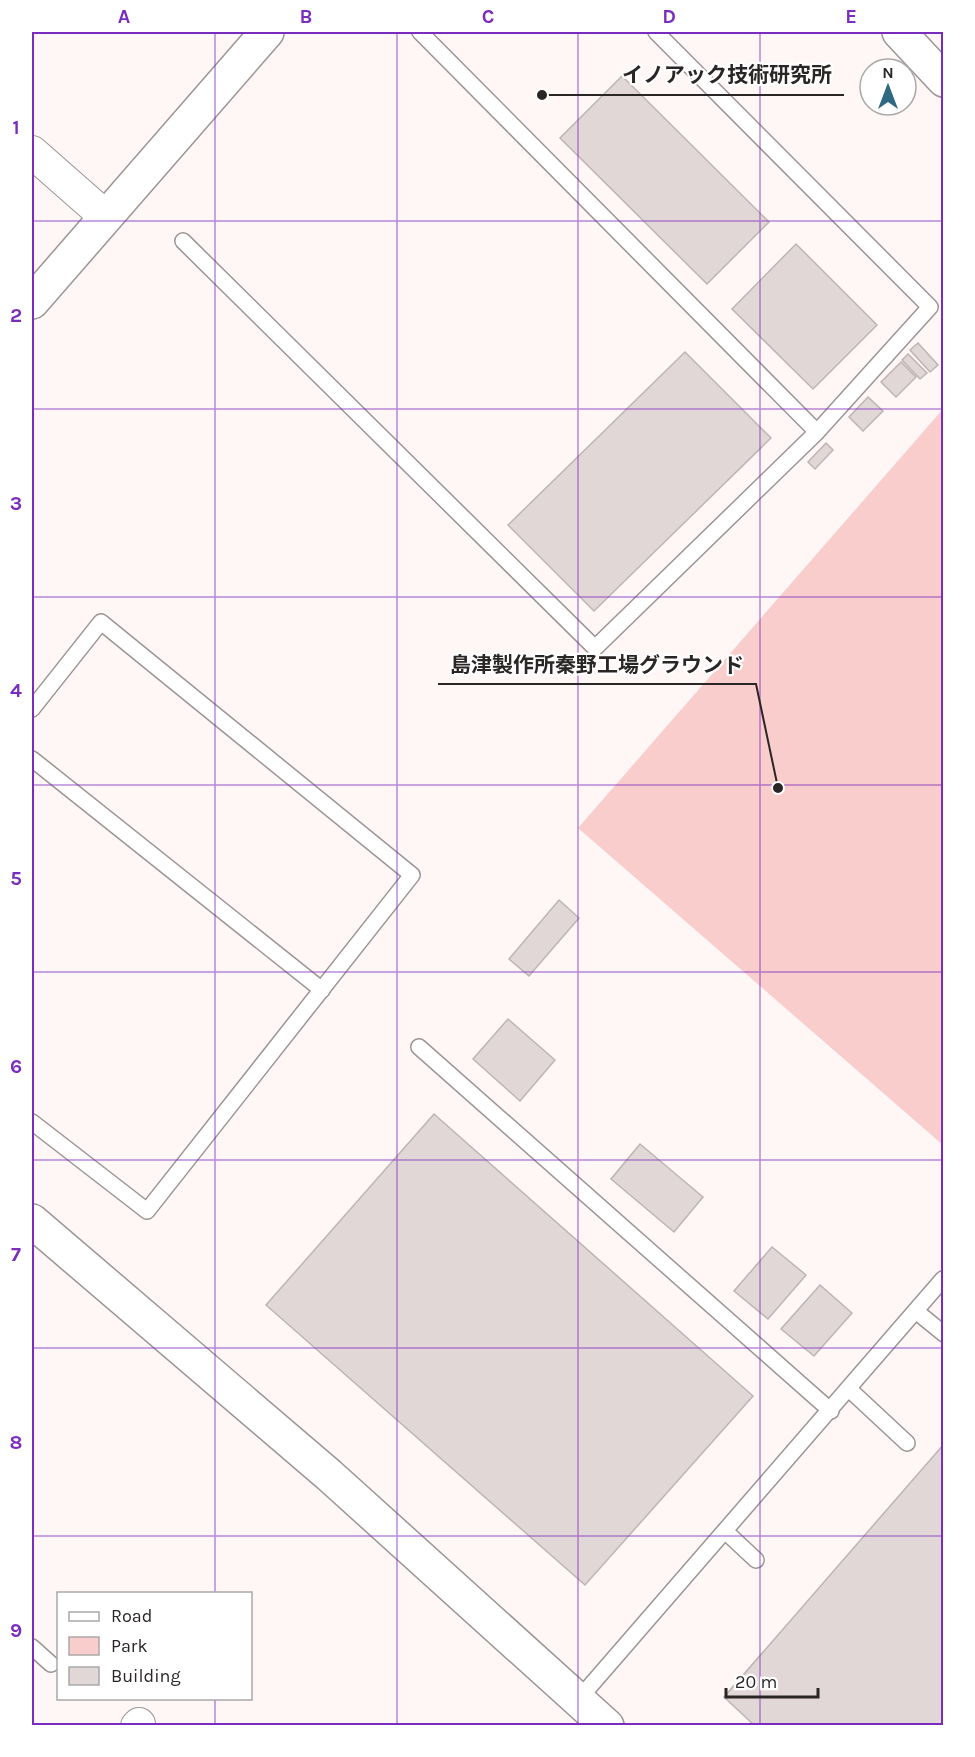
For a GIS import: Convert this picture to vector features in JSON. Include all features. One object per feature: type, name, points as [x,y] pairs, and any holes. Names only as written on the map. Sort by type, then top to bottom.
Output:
[{"type":"street","points":[[32,302],[267,32]]},
{"type":"street","points":[[899,32],[944,80]]},
{"type":"street","points":[[32,152],[106,217]]},
{"type":"street","points":[[32,1221],[329,1476],[607,1725]]},
{"type":"lane","points":[[420,32],[817,432]]},
{"type":"lane","points":[[183,241],[595,648],[817,432],[930,307],[656,32]]},
{"type":"lane","points":[[32,709],[101,622],[412,875],[147,1211],[32,1122]]},
{"type":"lane","points":[[32,759],[322,990]]},
{"type":"lane","points":[[419,1047],[831,1411]]},
{"type":"lane","points":[[578,1700],[850,1390],[943,1279]]},
{"type":"lane","points":[[917,1312],[944,1334]]},
{"type":"lane","points":[[850,1390],[907,1443]]},
{"type":"lane","points":[[725,1532],[756,1560]]},
{"type":"lane","points":[[32,1647],[51,1664]]},
{"type":"green space","points":[[943,409],[943,1145],[578,828]]},
{"type":"building","points":[[622,76],[769,222],[707,284],[560,138]]},
{"type":"building","points":[[796,244],[877,325],[813,389],[732,309]]},
{"type":"building","points":[[918,343],[938,365],[930,372],[910,350]]},
{"type":"building","points":[[685,352],[771,438],[594,611],[508,525]]},
{"type":"building","points":[[908,354],[927,373],[920,379],[902,360]]},
{"type":"building","points":[[901,362],[916,377],[896,397],[881,382]]},
{"type":"building","points":[[868,397],[883,411],[863,431],[849,417]]},
{"type":"building","points":[[826,443],[833,450],[815,469],[808,462]]},
{"type":"building","points":[[559,900],[579,918],[529,976],[509,959]]},
{"type":"building","points":[[508,1019],[555,1060],[520,1101],[473,1059]]},
{"type":"building","points":[[434,1114],[753,1396],[585,1585],[266,1305]]},
{"type":"building","points":[[640,1144],[703,1197],[674,1232],[611,1179]]},
{"type":"building","points":[[772,1247],[806,1275],[768,1319],[734,1291]]},
{"type":"building","points":[[820,1285],[852,1313],[814,1356],[781,1329]]},
{"type":"building","points":[[944,1444],[944,1726],[755,1726],[724,1697]]},
{"type":"place","name":"イノアック技術研究所","points":[[542,95]]},
{"type":"place","name":"島津製作所秦野工場グラウンド","points":[[778,788]]}]
